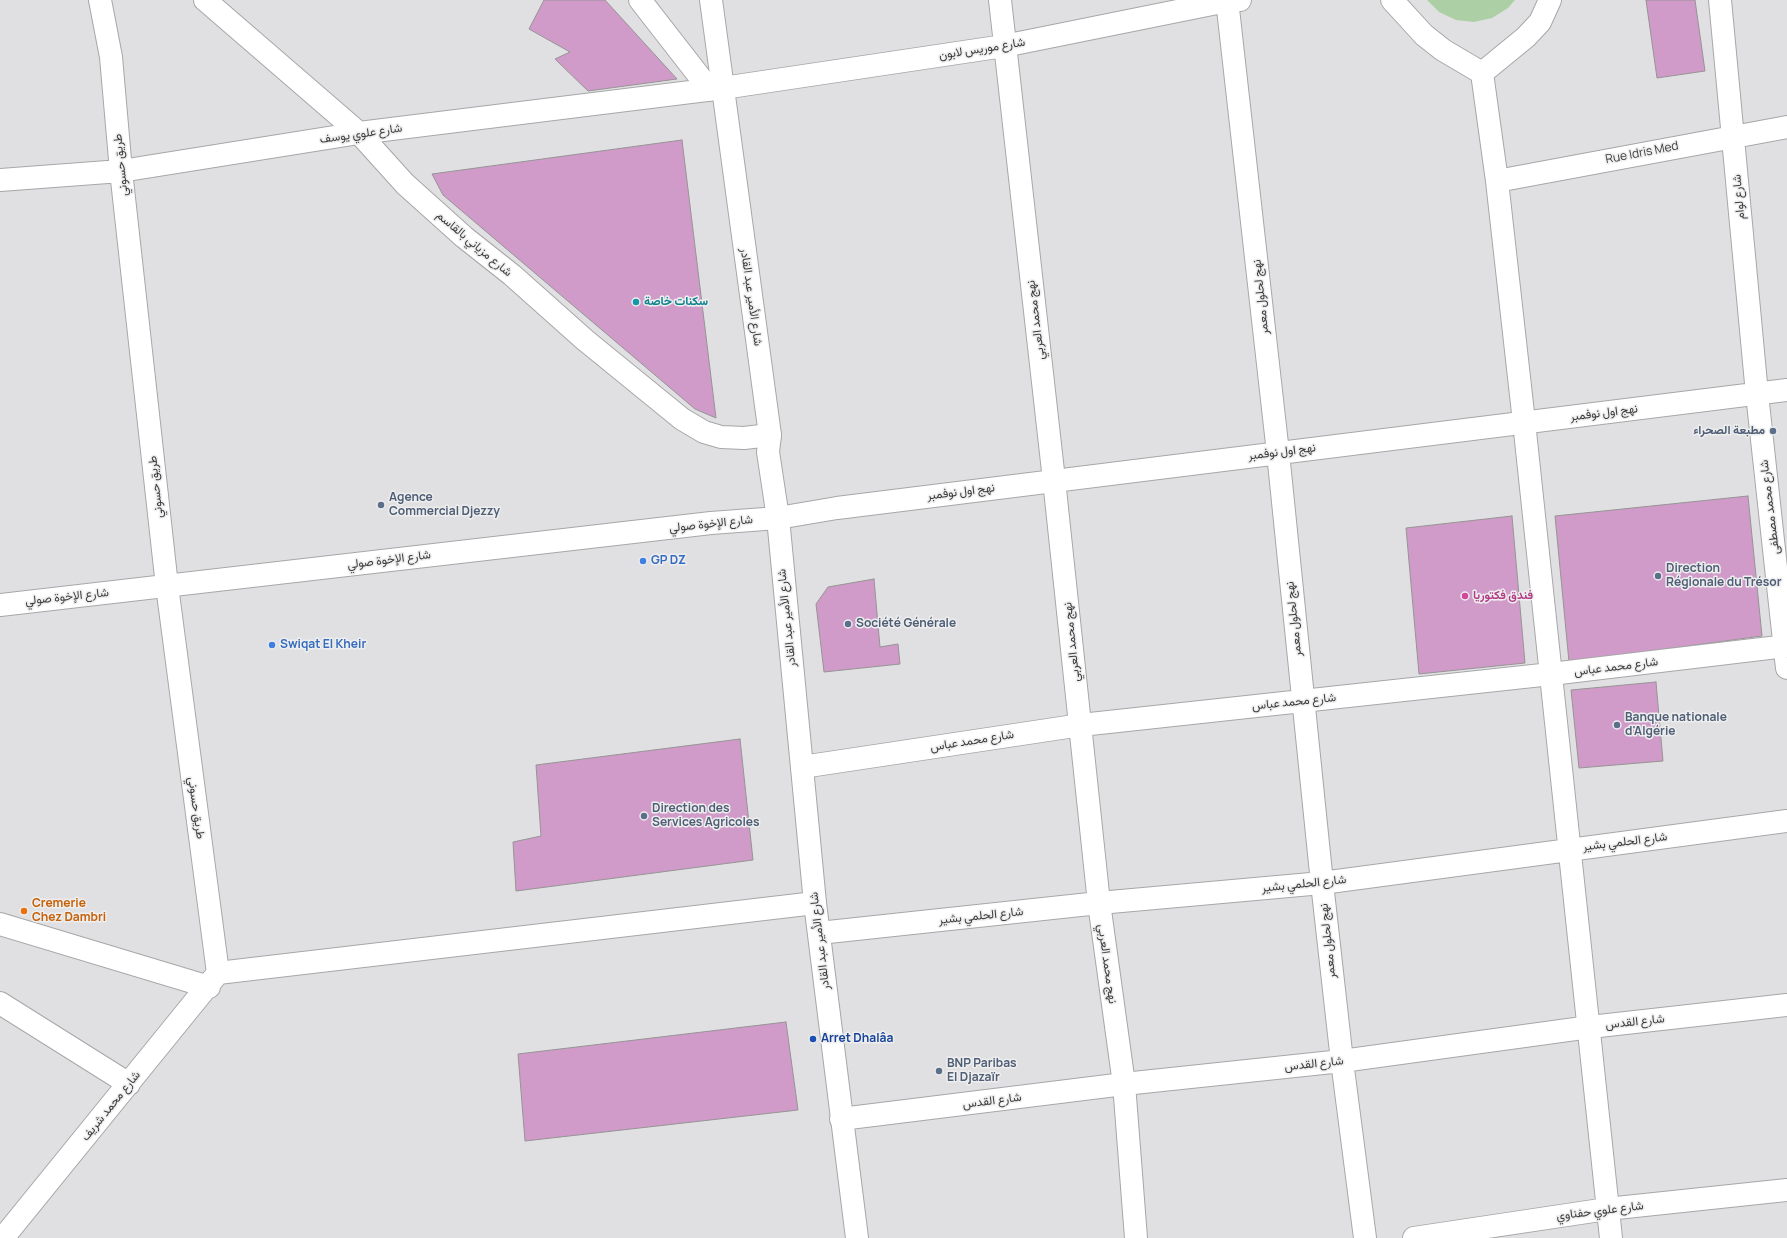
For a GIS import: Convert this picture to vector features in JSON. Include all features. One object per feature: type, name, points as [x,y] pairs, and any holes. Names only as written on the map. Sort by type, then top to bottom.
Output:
[{"type":"street","name":"طريق حسوني","points":[[100,0],[110,58],[167,586],[214,980]]},
{"type":"street","name":"شارع مزياني بالقاسم","points":[[205,0],[359,133],[405,184],[458,231],[512,275],[585,340],[682,419],[704,432],[721,438],[744,438],[770,435]]},
{"type":"street","points":[[640,0],[717,89]]},
{"type":"street","name":"شارع الأمير عبد القادر","points":[[711,0],[717,89],[770,435],[768,452],[778,518],[815,903],[857,1238]]},
{"type":"street","name":"نهج محمد العربي","points":[[1000,0],[1081,725],[1099,903],[1124,1084],[1136,1238]]},
{"type":"street","name":"شارع موريس لابون","points":[[717,89],[1004,46],[1232,0]]},
{"type":"street","name":"نهج لحلول معمر","points":[[1232,0],[1302,700],[1342,1061],[1365,1238]]},
{"type":"street","points":[[1392,0],[1424,35],[1443,50],[1482,73]]},
{"type":"street","points":[[1482,73],[1526,37],[1540,22],[1550,0]]},
{"type":"street","name":"شارع لوام","points":[[1720,0],[1734,136],[1757,394]]},
{"type":"street","points":[[1482,73],[1497,181],[1524,422],[1568,849],[1590,1027],[1611,1238]]},
{"type":"street","name":"شارع علوي يوسف","points":[[0,180],[121,170],[359,133],[717,89]]},
{"type":"street","name":"Rue Idris Med","points":[[1497,181],[1787,127]]},
{"type":"street","name":"نهج اول نوفمبر","points":[[778,518],[837,508],[1054,480],[1787,390]]},
{"type":"street","name":"شارع محمد مصطفى","points":[[1757,394],[1782,608],[1787,668]]},
{"type":"street","name":"شارع الإخوة صولي","points":[[0,605],[712,523],[778,518]]},
{"type":"street","name":"شارع محمد عباس","points":[[802,767],[1081,725],[1551,674],[1786,646]]},
{"type":"street","name":"شارع الحلمي بشير","points":[[819,933],[1099,903],[1322,883],[1787,821]]},
{"type":"street","points":[[0,924],[214,980],[815,903]]},
{"type":"street","name":"شارع محمد شريف","points":[[2,1238],[214,980]]},
{"type":"street","points":[[0,1003],[129,1084]]},
{"type":"street","name":"شارع القدس","points":[[841,1119],[1124,1084],[1342,1061],[1590,1027],[1787,1005]]},
{"type":"street","name":"شارع علوي حفناوي","points":[[1414,1238],[1608,1209],[1787,1190]]},
{"type":"street","points":[[2,1238],[8,1238]]},
{"type":"green space","points":[[1427,0],[1515,0],[1508,8],[1492,18],[1474,22],[1456,20],[1439,12]]},
{"type":"building","points":[[544,0],[605,0],[677,79],[588,91],[555,59],[570,52],[529,29]]},
{"type":"building","points":[[1646,0],[1695,0],[1705,71],[1657,78]]},
{"type":"building","name":"سكنات خاصة","points":[[682,140],[716,418],[695,409],[443,195],[432,174]]},
{"type":"building","name":"Direction Régionale du Trésor","points":[[1748,496],[1762,636],[1569,662],[1555,516]]},
{"type":"building","name":"فندق فكتوريا","points":[[1512,516],[1525,663],[1419,674],[1406,528]]},
{"type":"building","name":"Société Générale","points":[[874,579],[880,647],[898,644],[900,664],[824,672],[816,604],[828,587]]},
{"type":"building","name":"Banque nationale d'Algérie","points":[[1656,682],[1663,761],[1579,768],[1571,690]]},
{"type":"building","name":"Direction des Services Agricoles","points":[[740,739],[753,860],[516,891],[513,842],[541,836],[536,765]]},
{"type":"building","points":[[786,1022],[798,1110],[525,1141],[518,1054]]},
{"type":"place","name":"سكنات خاصة","points":[[636,302]]},
{"type":"place","name":"مطبعة الصحراء","points":[[1773,431]]},
{"type":"place","name":"Agence Commercial Djezzy","points":[[381,505]]},
{"type":"place","name":"GP DZ","points":[[643,561]]},
{"type":"place","name":"Direction Régionale du Trésor","points":[[1658,576]]},
{"type":"place","name":"فندق فكتوريا","points":[[1465,596]]},
{"type":"place","name":"Société Générale","points":[[848,624]]},
{"type":"place","name":"Swiqat El Kheir","points":[[272,645]]},
{"type":"place","name":"Banque nationale d'Algérie","points":[[1617,725]]},
{"type":"place","name":"Direction des Services Agricoles","points":[[644,816]]},
{"type":"place","name":"Cremerie Chez Dambri","points":[[24,911]]},
{"type":"place","name":"Arret Dhalâa","points":[[813,1039]]},
{"type":"place","name":"BNP Paribas El Djazaïr","points":[[939,1071]]}]
